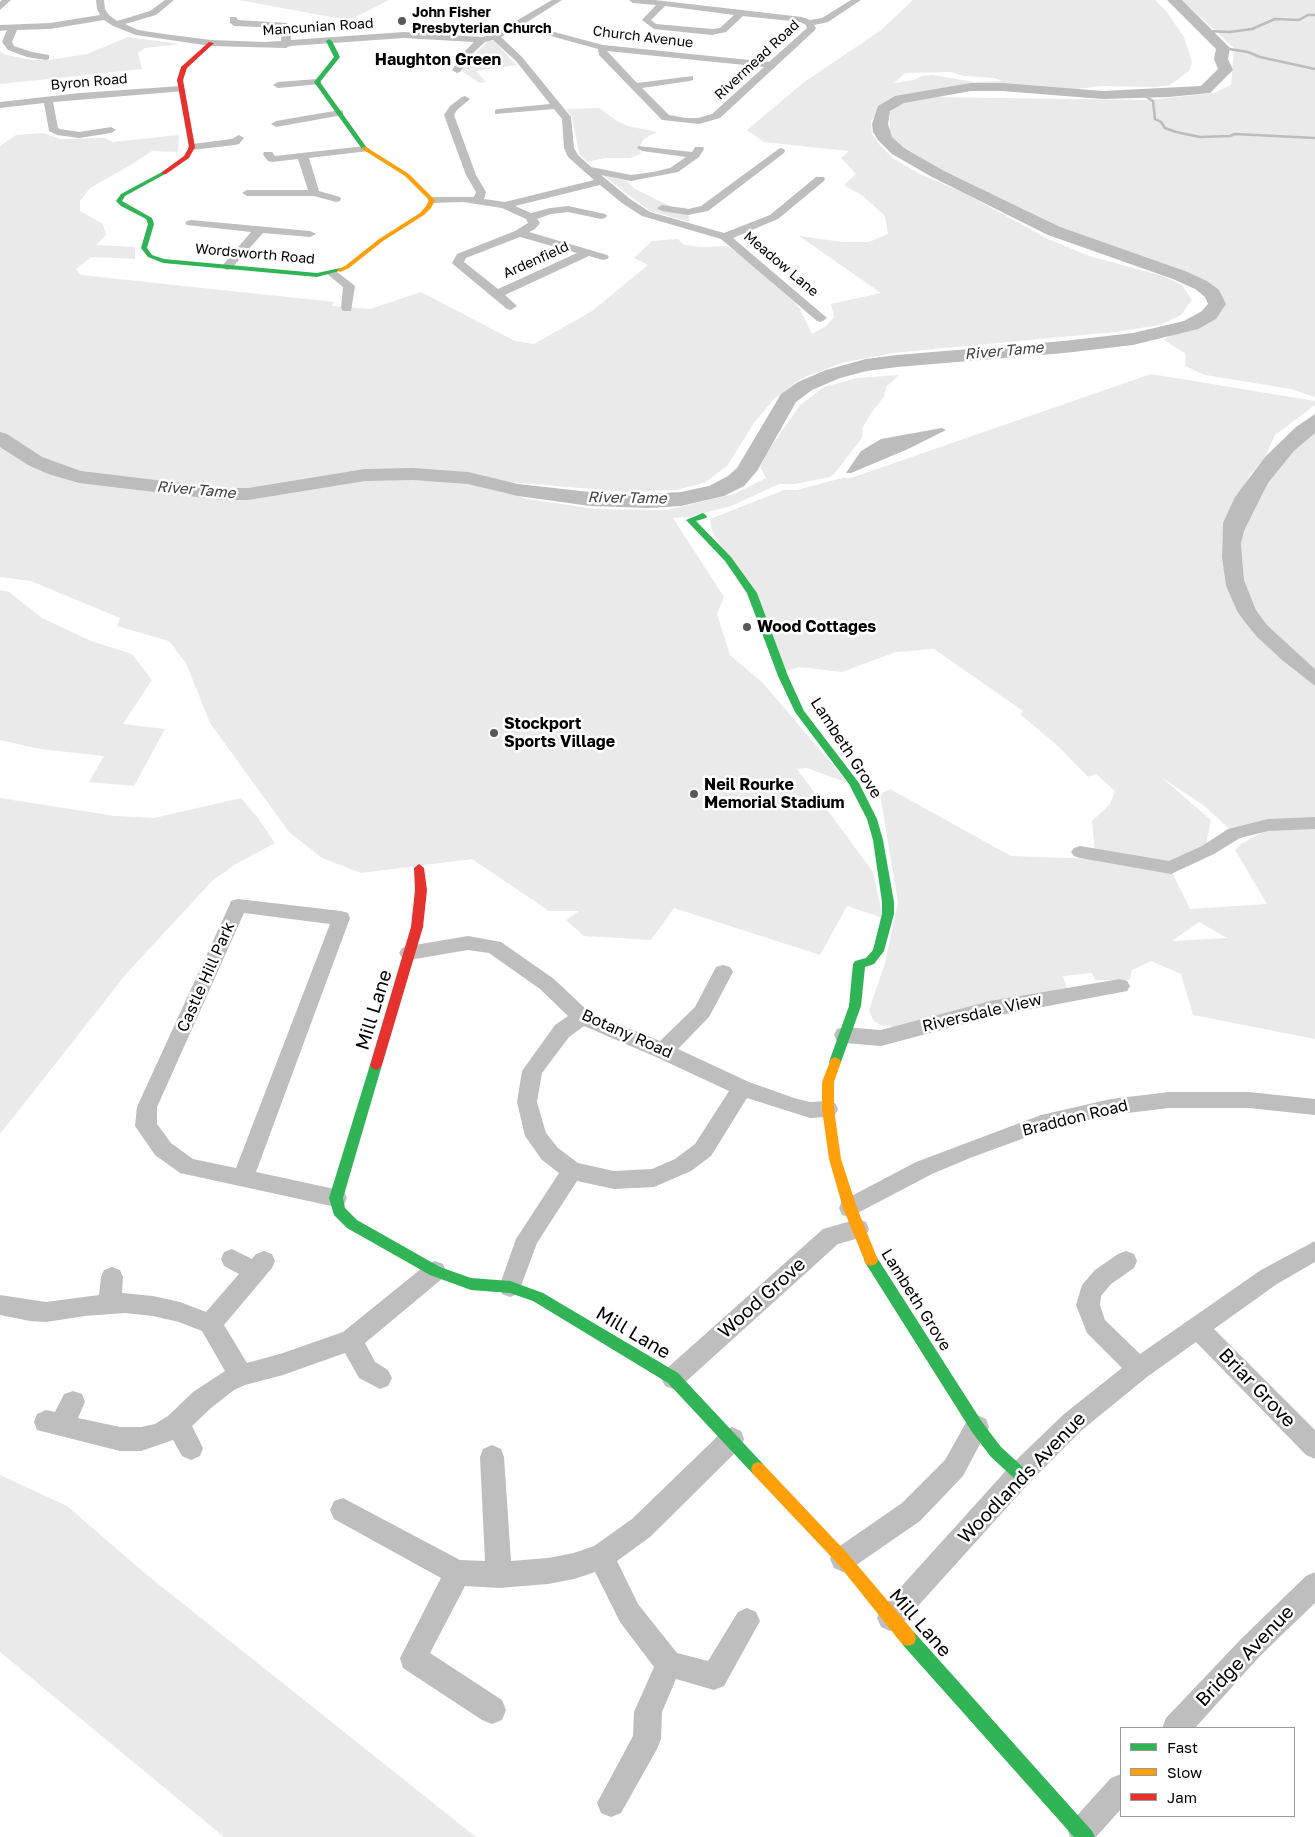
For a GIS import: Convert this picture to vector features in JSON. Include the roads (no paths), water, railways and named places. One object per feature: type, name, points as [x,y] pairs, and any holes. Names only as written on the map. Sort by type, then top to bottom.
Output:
[{"type":"street","points":[[0,7],[7,0]]},
{"type":"street","points":[[0,28],[50,26],[106,17],[101,9],[100,0]]},
{"type":"street","points":[[116,24],[153,13],[170,0]]},
{"type":"street","name":"Mancunian Road","points":[[106,17],[116,24],[149,34],[211,43],[286,45],[404,35],[482,40],[495,36],[558,0]]},
{"type":"street","name":"Rivermead Road","points":[[603,48],[602,52],[605,56],[666,118],[699,121],[716,116],[812,28],[810,23],[802,20],[633,0]]},
{"type":"street","points":[[695,7],[703,0]]},
{"type":"street","points":[[810,23],[825,20],[857,0]]},
{"type":"street","points":[[663,4],[646,20],[654,26],[712,32],[723,30],[741,13]]},
{"type":"street","points":[[761,15],[771,5]]},
{"type":"street","points":[[233,19],[234,23],[284,25],[286,27],[286,45]]},
{"type":"street","name":"Church Avenue","points":[[515,24],[603,48],[770,65]]},
{"type":"street","points":[[13,28],[7,42],[11,48],[30,55],[46,57]]},
{"type":"street","name":"Meadow Lane","points":[[495,36],[519,59],[566,119],[569,148],[573,157],[626,201],[646,214],[726,237],[817,314]]},
{"type":"street","points":[[457,70],[469,52],[482,40]]},
{"type":"street","points":[[278,85],[317,82],[337,57],[329,41]]},
{"type":"street","points":[[211,43],[184,67],[180,80],[192,147],[236,142],[239,138]]},
{"type":"street","points":[[634,86],[690,78]]},
{"type":"street","points":[[317,82],[365,150],[406,175],[432,200],[478,200],[505,205],[530,217],[534,223],[519,232]]},
{"type":"street","name":"Byron Road","points":[[0,105],[181,89]]},
{"type":"street","points":[[465,99],[453,108],[448,115],[471,175],[481,192],[478,200]]},
{"type":"street","points":[[48,100],[53,129],[56,132],[79,135],[111,130]]},
{"type":"street","points":[[498,112],[556,106]]},
{"type":"street","points":[[280,123],[340,113]]},
{"type":"street","name":"Wordsworth Road","points":[[192,147],[188,157],[174,168],[123,195],[119,201],[123,205],[149,218],[151,224],[144,248],[150,256],[163,261],[317,275],[332,273],[347,267],[381,240],[422,214],[429,207],[432,200]]},
{"type":"street","points":[[642,148],[697,152]]},
{"type":"street","points":[[268,154],[272,160],[365,150]]},
{"type":"street","points":[[626,201],[688,212],[704,209],[780,151]]},
{"type":"street","points":[[584,166],[614,176],[638,177],[674,170],[697,152]]},
{"type":"street","points":[[303,157],[314,193]]},
{"type":"street","points":[[726,237],[774,217],[820,178]]},
{"type":"street","points":[[505,205],[602,181]]},
{"type":"street","points":[[247,192],[314,193],[336,199]]},
{"type":"street","points":[[530,217],[550,211],[568,209],[601,216]]},
{"type":"street","points":[[191,223],[310,234]]},
{"type":"street","points":[[227,267],[260,229]]},
{"type":"street","name":"Ardenfield","points":[[511,306],[458,262],[461,256],[519,232],[603,257]]},
{"type":"street","name":"Ardenfield","points":[[497,294],[587,253]]},
{"type":"street","points":[[332,273],[349,286],[347,308]]},
{"type":"street","name":"Lambeth Grove","points":[[703,516],[690,520],[728,560],[752,592],[783,676],[800,712],[854,783],[872,819],[878,840],[888,902],[888,914],[878,951],[870,961],[859,964],[855,1006],[828,1082],[828,1110],[835,1159],[850,1208],[873,1265],[977,1427],[996,1452],[1020,1474]]},
{"type":"street","points":[[1080,852],[1171,868],[1208,850],[1234,833],[1268,825],[1315,822]]},
{"type":"street","name":"Mill Lane","points":[[419,868],[421,890],[417,927],[336,1198],[339,1211],[352,1224],[435,1271],[471,1284],[510,1287],[538,1297],[673,1378],[732,1438],[843,1559],[890,1618],[1084,1834]]},
{"type":"street","name":"Castle Hill Park","points":[[243,1177],[341,918],[238,906],[147,1107],[146,1126],[163,1149],[188,1167],[336,1198]]},
{"type":"street","name":"Botany Road","points":[[409,953],[468,943],[494,947],[547,984],[582,1017],[663,1051],[742,1088],[793,1106],[810,1110],[828,1110]]},
{"type":"street","points":[[663,1051],[702,1012],[723,972]]},
{"type":"street","name":"Riversdale View","points":[[844,1035],[881,1038],[990,1009],[1120,986]]},
{"type":"street","points":[[582,1017],[562,1031],[532,1072],[527,1102],[536,1136],[550,1154],[572,1171],[614,1180],[654,1178],[683,1165],[703,1150],[742,1088]]},
{"type":"street","name":"Braddon Road","points":[[850,1208],[924,1168],[962,1152],[1048,1121],[1111,1107],[1168,1100],[1249,1100],[1315,1107]]},
{"type":"street","points":[[510,1287],[527,1239],[572,1171]]},
{"type":"street","name":"Wood Grove","points":[[673,1378],[831,1236],[858,1230]]},
{"type":"street","name":"Woodlands Avenue","points":[[890,1618],[1020,1474],[1073,1422],[1139,1369],[1269,1277],[1315,1251]]},
{"type":"street","points":[[210,1324],[260,1266],[232,1259]]},
{"type":"street","points":[[1126,1261],[1103,1277],[1090,1292],[1088,1305],[1095,1326],[1139,1369]]},
{"type":"street","points":[[73,1402],[53,1423],[120,1439],[141,1439],[160,1434],[177,1424],[202,1400],[226,1382],[241,1375],[283,1364],[351,1340],[435,1271]]},
{"type":"street","points":[[109,1304],[112,1277]]},
{"type":"street","points":[[0,1305],[46,1312],[125,1303],[153,1306],[180,1312],[210,1324],[241,1375]]},
{"type":"street","name":"Briar Grove","points":[[1198,1329],[1315,1448]]},
{"type":"street","points":[[351,1340],[367,1370],[380,1378]]},
{"type":"street","points":[[177,1424],[191,1448]]},
{"type":"street","points":[[843,1559],[911,1512],[954,1468],[977,1427]]},
{"type":"street","points":[[343,1510],[458,1573],[499,1575],[548,1571],[574,1566],[601,1557],[642,1528],[732,1438]]},
{"type":"street","points":[[492,1457],[499,1575]]},
{"type":"street","points":[[601,1557],[628,1612],[669,1664],[714,1676],[747,1622]]},
{"type":"street","points":[[458,1573],[413,1658],[492,1710]]},
{"type":"street","name":"Bridge Avenue","points":[[1177,1727],[1251,1647],[1315,1585]]},
{"type":"street","points":[[611,1803],[647,1739],[648,1712],[669,1664]]},
{"type":"street","points":[[1084,1834],[1120,1789]]},
{"type":"waterway","name":"River Tame","points":[[0,438],[35,461],[55,470],[79,477],[222,494],[248,494],[365,475],[413,474],[468,478],[518,490],[590,499],[648,501],[681,499],[716,491],[736,481],[746,471],[788,398],[805,386],[833,374],[866,365],[897,361],[1064,347],[1133,339],[1191,325],[1209,315],[1217,304],[1213,294],[1201,285],[1179,275],[1054,231],[938,174],[898,151],[886,140],[881,132],[880,124],[883,109],[900,99],[971,87],[1002,87],[1103,95],[1205,90],[1226,70],[1221,59],[1223,48],[1174,0]]},
{"type":"waterway","points":[[1206,31],[1230,32],[1252,29],[1275,19],[1299,20],[1308,15],[1315,15]]},
{"type":"waterway","points":[[1223,48],[1248,52],[1260,57],[1315,69]]},
{"type":"waterway","points":[[1142,94],[1153,101],[1155,119],[1161,122],[1165,128],[1176,132],[1200,137],[1230,136],[1235,134],[1315,138]]},
{"type":"place","name":"John Fisher Presbyterian Church","points":[[402,21]]},
{"type":"place","name":"Wood Cottages","points":[[747,627]]},
{"type":"place","name":"Stockport Sports Village","points":[[494,733]]},
{"type":"place","name":"Neil Rourke Memorial Stadium","points":[[694,794]]},
{"type":"district","name":"Haughton Green","points":[[438,60]]}]
